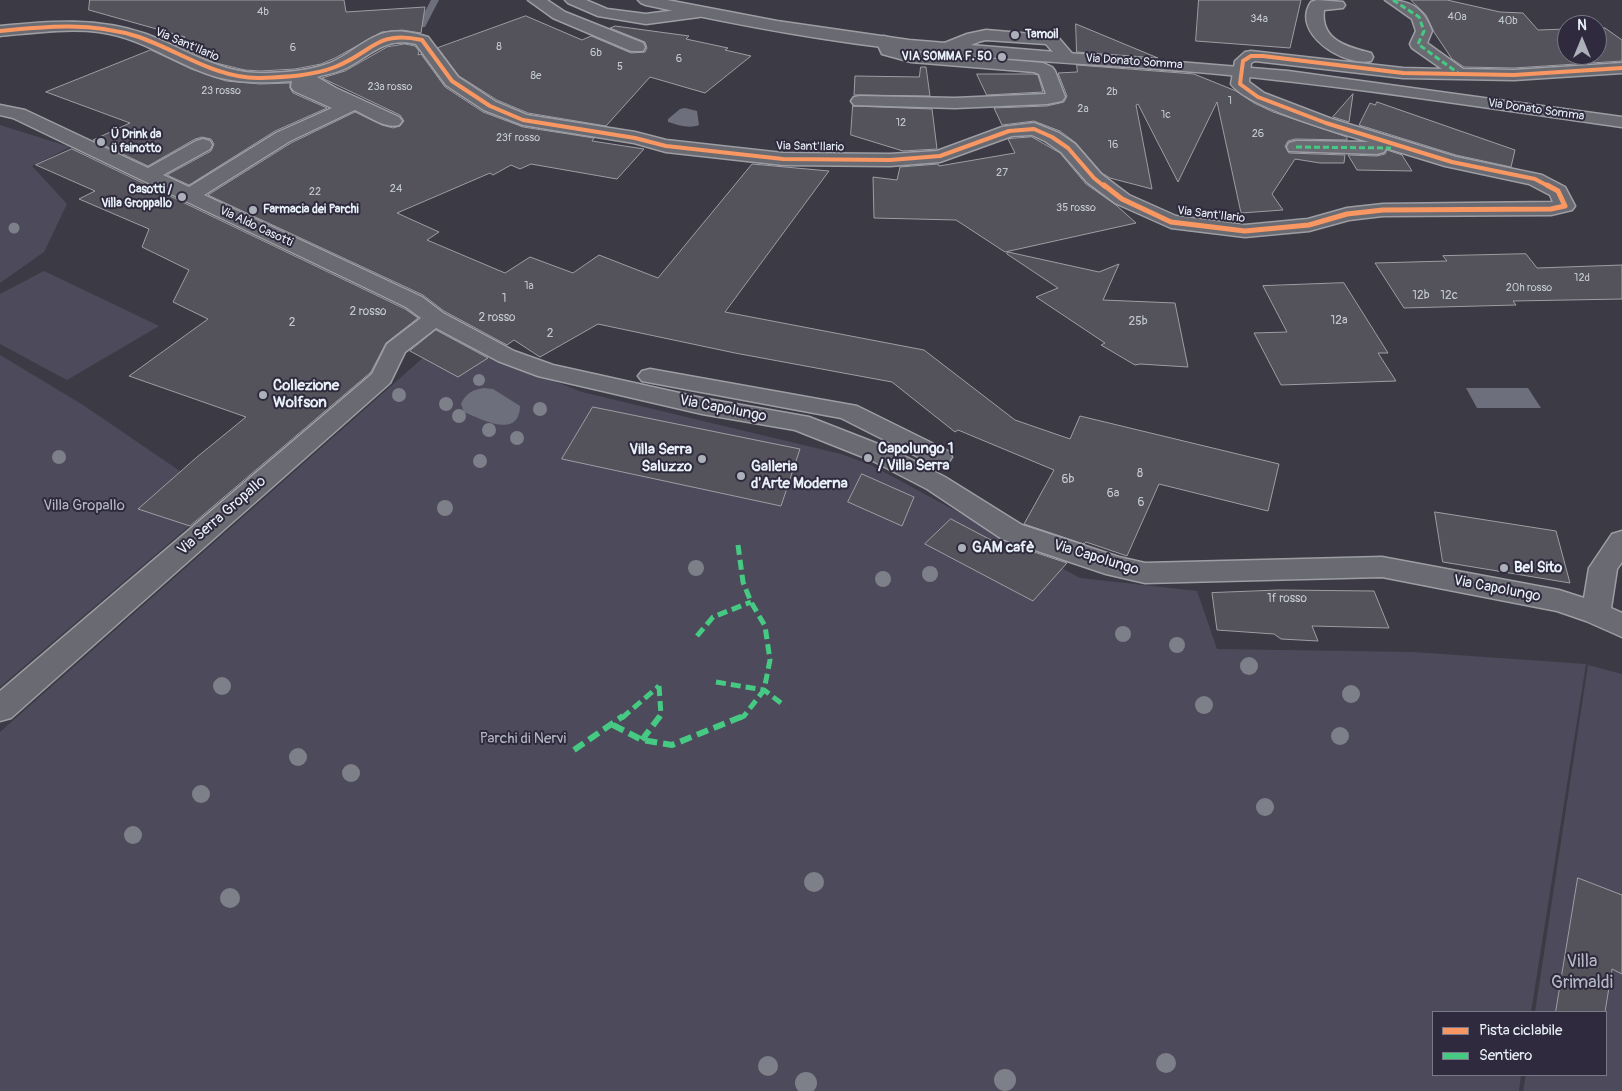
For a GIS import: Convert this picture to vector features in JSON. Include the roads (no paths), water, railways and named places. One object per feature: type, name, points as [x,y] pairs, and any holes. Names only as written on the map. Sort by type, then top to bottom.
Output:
[{"type":"street","points":[[536,0],[559,15],[637,47]]},
{"type":"street","points":[[573,0],[604,13],[646,19],[699,12]]},
{"type":"street","name":"Via Donato Somma","points":[[646,0],[797,30],[884,41],[948,48],[1241,71],[1361,85],[1622,122]]},
{"type":"street","points":[[1393,0],[1419,17],[1424,31],[1418,44],[1446,63],[1452,74]]},
{"type":"street","points":[[1337,4],[1317,5],[1315,27],[1323,38],[1337,50],[1364,57],[1427,66],[1452,74]]},
{"type":"street","name":"Via Sant'Ilario","points":[[0,14],[8,18],[70,16],[113,19],[151,29],[138,37]]},
{"type":"street","name":"Via Sant'Ilario","points":[[0,31],[49,26],[100,26],[138,37],[174,51],[212,70],[258,78],[302,75],[335,67],[357,56],[382,39],[404,36],[422,40],[452,80],[490,106],[522,120],[635,138],[666,146],[783,158],[890,160],[940,156],[1009,131],[1034,129],[1052,137],[1068,148],[1094,178],[1122,199],[1171,222],[1246,231],[1309,225],[1347,214],[1383,210],[1551,209],[1565,206],[1558,191],[1535,179],[1452,162],[1326,123],[1258,97],[1240,84],[1241,71]]},
{"type":"street","points":[[860,101],[955,103],[1047,99],[1056,96],[1046,71],[1037,67],[911,57],[888,50],[884,41]]},
{"type":"street","points":[[1241,71],[1242,61],[1251,56],[1403,73],[1514,75],[1622,68]]},
{"type":"street","points":[[188,196],[283,137],[347,108],[300,87],[302,75],[330,92],[393,121]]},
{"type":"street","name":"Via Aldo Casotti","points":[[0,110],[19,114],[414,302],[435,318],[506,356]]},
{"type":"street","points":[[148,176],[203,145]]},
{"type":"street","name":"Via Sant'Ilario","points":[[1296,147],[1409,148]]},
{"type":"street","name":"Via Sant'Ilario","points":[[1246,231],[1250,242],[1271,247]]},
{"type":"street","name":"Via Serra Gropallo","points":[[0,709],[382,378],[395,349],[435,318]]},
{"type":"street","name":"Via Capolungo","points":[[506,356],[546,371],[594,383],[702,406],[800,423],[882,455],[936,483],[1012,532],[1116,566],[1145,573],[1382,566],[1559,601],[1596,613],[1622,626]]},
{"type":"street","name":"Via Capolungo","points":[[594,383],[621,374],[638,374],[848,411],[939,457]]},
{"type":"street","points":[[1596,613],[1603,568],[1622,541]]},
{"type":"waterway","points":[[422,25],[435,0]]},
{"type":"place","name":"Tamoil","points":[[1015,35]]},
{"type":"place","name":"VIA SOMMA F. 50","points":[[1002,57]]},
{"type":"place","name":"Ü Drink da ü fainotto","points":[[101,142]]},
{"type":"place","name":"Casotti / Villa Groppallo","points":[[182,197]]},
{"type":"place","name":"Farmacia dei Parchi","points":[[253,210]]},
{"type":"place","name":"Collezione Wolfson","points":[[263,395]]},
{"type":"place","name":"Capolungo 1 / Villa Serra","points":[[868,458]]},
{"type":"place","name":"Villa Serra Saluzzo","points":[[702,459]]},
{"type":"place","name":"Galleria d'Arte Moderna","points":[[741,476]]},
{"type":"place","name":"GAM cafè","points":[[962,548]]},
{"type":"place","name":"Bel Sito","points":[[1504,568]]},
{"type":"park label","name":"Villa Gropallo","points":[[84,506]]},
{"type":"park label","name":"Parchi di Nervi","points":[[523,739]]},
{"type":"park label","name":"Villa Grimaldi","points":[[1582,972]]}]
